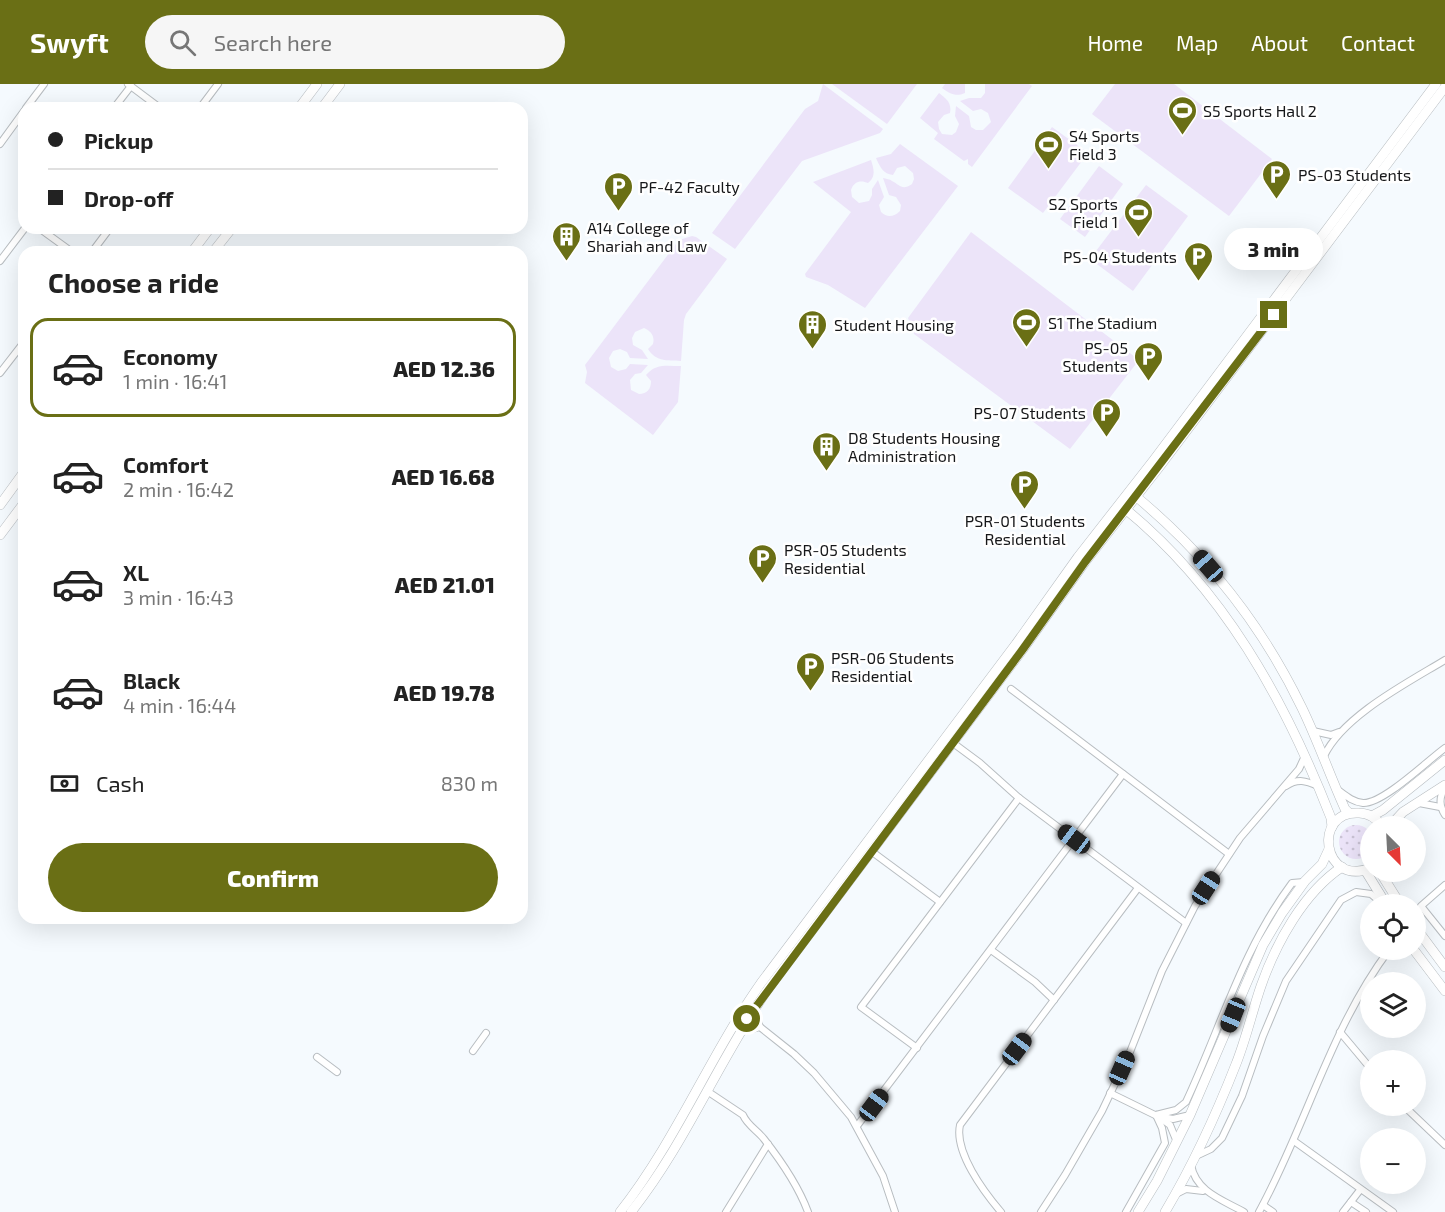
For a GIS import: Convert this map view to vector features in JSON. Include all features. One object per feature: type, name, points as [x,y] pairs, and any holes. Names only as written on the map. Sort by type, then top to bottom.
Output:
[{"type":"main road","points":[[304,102],[317,84]]},
{"type":"main road","points":[[326,102],[340,84]]},
{"type":"main road","points":[[1133,494],[1436,84]]},
{"type":"main road","points":[[620,1212],[665,1148],[739,1015],[760,983],[1445,87]]},
{"type":"main road","points":[[218,246],[227,234]]},
{"type":"main road","points":[[0,505],[18,480]]},
{"type":"main road","points":[[1133,494],[1183,538],[1238,602],[1274,656],[1313,731],[1345,809],[1350,813]]},
{"type":"main road","points":[[634,1211],[673,1152],[753,1010],[953,743],[1123,507]]},
{"type":"main road","points":[[1123,507],[1170,550],[1207,591],[1229,620],[1268,680],[1305,756],[1331,818],[1332,827]]},
{"type":"main road","points":[[0,535],[18,511]]},
{"type":"main road","points":[[1360,870],[1353,871],[1342,867],[1334,860],[1329,849],[1328,838],[1332,827],[1339,819],[1350,813],[1372,816],[1383,810],[1445,760]]},
{"type":"main road","points":[[1399,816],[1415,803],[1445,786]]},
{"type":"main road","points":[[1138,1212],[1190,1115],[1254,963],[1282,913],[1322,864],[1329,849]]},
{"type":"main road","points":[[1165,1212],[1193,1161],[1220,1104],[1275,952],[1306,903],[1330,875],[1342,867]]},
{"type":"main road","points":[[1426,941],[1445,967]]},
{"type":"main road","points":[[1422,960],[1445,991]]},
{"type":"street","points":[[31,102],[44,84]]},
{"type":"street","points":[[204,102],[218,84]]},
{"type":"street","points":[[118,102],[130,85],[152,102]]},
{"type":"street","points":[[0,144],[18,120]]},
{"type":"street","points":[[0,261],[20,234]]},
{"type":"street","points":[[47,234],[64,246]]},
{"type":"street","points":[[0,374],[18,350]]},
{"type":"street","points":[[1324,756],[1329,745],[1342,731],[1388,695],[1445,660]]},
{"type":"street","points":[[1011,689],[1229,854]]},
{"type":"street","points":[[1313,731],[1331,735],[1342,731]]},
{"type":"street","points":[[953,743],[980,763],[1018,798],[1186,923]]},
{"type":"street","points":[[1337,790],[1353,801],[1362,803],[1377,800],[1445,748]]},
{"type":"street","points":[[1041,1212],[1079,1152],[1110,1093],[1130,1052],[1162,970],[1186,923],[1229,854],[1294,775],[1305,756]]},
{"type":"street","points":[[856,1126],[1123,774]]},
{"type":"street","points":[[1294,775],[1318,786]]},
{"type":"street","points":[[1281,789],[1289,783],[1302,780]]},
{"type":"street","points":[[1445,786],[1440,798],[1440,807],[1445,815]]},
{"type":"street","points":[[917,1048],[861,1007],[1018,798]]},
{"type":"street","points":[[1415,803],[1433,804],[1440,807]]},
{"type":"street","points":[[871,851],[940,902]]},
{"type":"street","points":[[1157,1116],[1176,1110],[1186,1102],[1258,933],[1292,883],[1305,882]]},
{"type":"street","points":[[1445,885],[1421,906],[1445,936]]},
{"type":"street","points":[[1001,1212],[985,1192],[970,1166],[959,1138],[960,1125],[1138,888]]},
{"type":"street","points":[[1244,1212],[1206,1191],[1196,1181],[1193,1161],[1222,1138],[1242,1096],[1263,1036],[1286,981],[1341,900],[1356,892],[1371,894]]},
{"type":"street","points":[[991,950],[1035,982],[1054,1000]]},
{"type":"street","points":[[1259,1212],[1294,1141],[1340,1032],[1362,990],[1382,960]]},
{"type":"street","points":[[753,1010],[760,1027],[795,1054],[829,1088],[856,1126],[883,1176],[895,1212]]},
{"type":"street","points":[[740,1032],[760,1027]]},
{"type":"street","points":[[1340,1032],[1360,1056]]},
{"type":"street","points":[[473,1051],[486,1033]]},
{"type":"street","points":[[317,1057],[337,1072]]},
{"type":"street","points":[[707,1091],[743,1115],[768,1144],[782,1163],[808,1212]]},
{"type":"street","points":[[1110,1093],[1157,1116],[1170,1125],[1177,1142]]},
{"type":"street","points":[[1157,1116],[1173,1119],[1190,1115]]},
{"type":"street","points":[[1126,1212],[1165,1143],[1157,1116]]},
{"type":"street","points":[[1415,1116],[1445,1145]]},
{"type":"street","points":[[1294,1141],[1360,1190],[1343,1212]]},
{"type":"street","points":[[726,1212],[768,1144]]},
{"type":"street","points":[[1175,1195],[1186,1189],[1206,1191]]},
{"type":"street","points":[[1365,1194],[1388,1211]]},
{"type":"street","points":[[1351,1202],[1366,1212]]},
{"type":"street","points":[[1263,1204],[1273,1212]]},
{"type":"shaded area","points":[[823,84],[883,129],[880,133],[802,161],[735,249],[712,233],[805,109],[818,101]]},
{"type":"shaded area","points":[[832,84],[917,84],[887,124]]},
{"type":"shaded area","points":[[945,84],[965,84],[965,93],[956,95],[950,93],[942,88]]},
{"type":"shaded area","points":[[985,84],[1029,84],[1032,86],[972,167],[968,164],[968,159],[964,161],[934,139],[938,133],[920,118],[939,93],[950,106],[950,113],[944,115],[938,122],[942,134],[952,135],[956,132],[959,124],[955,116],[956,106],[969,116],[971,127],[983,130],[991,122],[988,113],[981,109],[973,111],[960,101],[981,98],[985,93]]},
{"type":"shaded area","name":"S5 Sports Hall 2","points":[[1115,84],[1174,84],[1272,159],[1229,216],[1092,114]]},
{"type":"shaded area","name":"S4 Sports Field 3","points":[[1052,127],[1088,153],[1043,213],[1008,188]]},
{"type":"shaded area","points":[[900,144],[958,186],[865,308],[828,285],[806,277],[805,274],[851,212],[813,182],[871,160],[872,178],[868,183],[856,183],[851,190],[852,197],[859,203],[869,201],[872,189],[878,180],[884,197],[879,205],[881,212],[888,216],[895,215],[900,211],[901,205],[896,197],[889,195],[883,178],[901,187],[906,187],[912,184],[913,173],[905,166],[897,168],[893,175],[884,172],[876,158],[891,154]]},
{"type":"shaded area","points":[[1099,166],[1123,184],[1085,237],[1060,219]]},
{"type":"shaded area","name":"S2 Sports Field 1","points":[[1146,185],[1188,216],[1133,291],[1090,259]]},
{"type":"shaded area","name":"S1 The Stadium","points":[[971,232],[1139,360],[1070,449],[914,334],[908,318]]},
{"type":"shaded area","points":[[692,236],[727,259],[686,314],[681,361],[662,360],[651,353],[648,349],[653,344],[653,336],[644,328],[635,332],[632,338],[633,345],[642,350],[648,359],[630,358],[627,352],[620,349],[613,351],[609,358],[611,367],[618,371],[626,369],[630,364],[648,365],[630,380],[631,390],[639,394],[649,389],[651,381],[646,375],[650,371],[662,366],[681,366],[678,402],[653,435],[585,383],[587,372],[585,365],[679,240]]},
{"type":"shaded area","points":[[1360,826],[1360,858],[1356,859],[1344,854],[1339,842],[1344,830]]},
{"type":"place","name":"S5 Sports Hall 2","points":[[1182,136]]},
{"type":"place","name":"S4 Sports Field 3","points":[[1048,170]]},
{"type":"place","name":"PS-03 Students","points":[[1277,200]]},
{"type":"place","name":"PF-42 Faculty","points":[[618,212]]},
{"type":"place","name":"S2 Sports Field 1","points":[[1139,238]]},
{"type":"place","name":"A14 College of Shariah and Law","points":[[566,262]]},
{"type":"place","name":"PS-04 Students","points":[[1198,282]]},
{"type":"place","name":"S1 The Stadium","points":[[1027,348]]},
{"type":"place","name":"Student Housing","points":[[813,350]]},
{"type":"place","name":"PS-05 Students","points":[[1149,382]]},
{"type":"place","name":"PS-07 Students","points":[[1107,438]]},
{"type":"place","name":"D8 Students Housing Administration","points":[[827,472]]},
{"type":"place","name":"PSR-01 Students Residential","points":[[1025,510]]},
{"type":"place","name":"PSR-05 Students Residential","points":[[763,584]]},
{"type":"place","name":"PSR-06 Students Residential","points":[[810,692]]},
{"type":"route","points":[[747,1019],[1023,649],[1085,562],[1274,315]]}]
